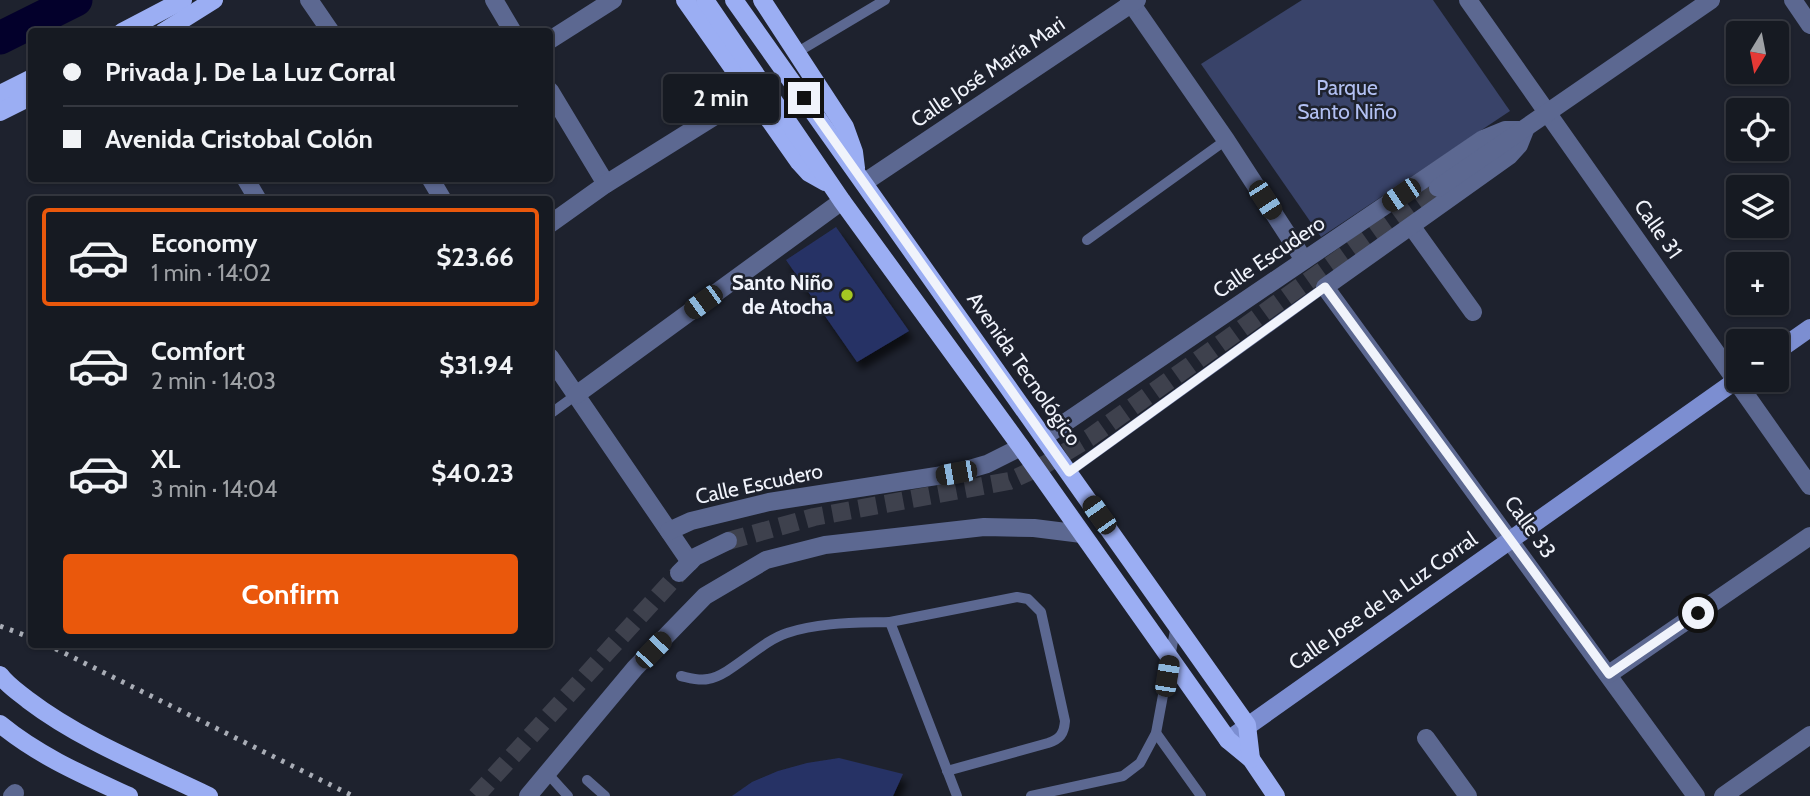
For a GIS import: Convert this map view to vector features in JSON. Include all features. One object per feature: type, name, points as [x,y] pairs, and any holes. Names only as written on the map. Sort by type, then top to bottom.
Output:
[{"type":"main road","points":[[130,28],[183,0]]},
{"type":"main road","points":[[169,28],[214,0]]},
{"type":"main road","points":[[685,0],[799,162],[809,173],[831,184]]},
{"type":"main road","name":"Avenida Tecnológico","points":[[705,0],[842,201],[1021,447],[1228,740],[1251,760],[1276,796]]},
{"type":"main road","name":"Avenida Tecnológico","points":[[734,0],[1247,724],[1251,760]]},
{"type":"main road","points":[[762,0],[845,127],[860,177]]},
{"type":"main road","points":[[0,94],[28,80]]},
{"type":"main road","points":[[0,111],[28,98]]},
{"type":"main road","points":[[1789,343],[1810,328]]},
{"type":"main road","name":"Calle Jose de la Luz Corral","points":[[1228,740],[1726,388]]},
{"type":"main road","points":[[0,675],[41,710],[86,736],[209,796]]},
{"type":"main road","points":[[0,724],[24,743],[54,761],[129,796]]},
{"type":"street","points":[[309,0],[328,28]]},
{"type":"street","points":[[494,0],[511,28]]},
{"type":"street","points":[[553,38],[613,0]]},
{"type":"street","name":"Calle 31","points":[[1468,0],[1726,364]]},
{"type":"street","name":"Calle Escudero","points":[[1438,188],[1711,0]]},
{"type":"street","points":[[1793,0],[1810,25]]},
{"type":"street","points":[[1133,1],[1304,260]]},
{"type":"street","name":"Calle José María Mari","points":[[860,177],[1133,1]]},
{"type":"street","points":[[553,222],[606,184],[750,93]]},
{"type":"street","points":[[553,95],[606,184]]},
{"type":"street","name":"Calle Escudero","points":[[1044,437],[1483,139],[1505,130],[1525,130]]},
{"type":"street","points":[[1325,287],[1509,156],[1519,145],[1525,130]]},
{"type":"street","points":[[576,395],[842,201]]},
{"type":"street","points":[[1412,227],[1473,312]]},
{"type":"street","name":"Calle 33","points":[[1325,287],[1696,796]]},
{"type":"street","points":[[553,361],[669,531],[684,567],[728,541]]},
{"type":"street","name":"Calle 31","points":[[1745,392],[1810,486]]},
{"type":"street","name":"Calle Escudero","points":[[669,531],[691,521],[769,502],[956,473],[987,464],[1021,447]]},
{"type":"street","points":[[528,796],[635,667],[705,596],[766,560],[825,545],[984,527],[1034,528],[1082,534]]},
{"type":"street","points":[[1609,674],[1810,537]]},
{"type":"street","points":[[1723,796],[1810,735]]},
{"type":"street","points":[[1426,738],[1468,796]]},
{"type":"lane","points":[[796,53],[869,5],[885,0]]},
{"type":"lane","points":[[1087,240],[1226,140]]},
{"type":"lane","points":[[1069,472],[1325,287]]},
{"type":"lane","points":[[553,412],[576,395]]},
{"type":"lane","points":[[681,676],[700,680],[715,678],[771,639],[798,629],[845,623],[890,622],[1017,597],[1028,599],[1041,612],[1065,721],[1064,731],[1059,739],[1048,743],[947,771]]},
{"type":"lane","points":[[890,622],[957,796]]},
{"type":"lane","points":[[1031,796],[1123,776],[1140,763],[1156,733],[1176,625]]},
{"type":"lane","points":[[1156,733],[1201,796]]},
{"type":"lane","points":[[548,774],[568,796]]},
{"type":"lane","points":[[587,780],[605,796]]},
{"type":"green space","name":"Parque Santo Niño","points":[[1302,0],[1433,0],[1510,111],[1321,237],[1201,64]]},
{"type":"building","name":"Santo Niño de Atocha","points":[[836,227],[909,331],[857,362],[786,260]]},
{"type":"building","points":[[839,758],[903,774],[893,796],[732,796],[752,782],[778,771]]},
{"type":"waterway","points":[[0,38],[76,0]]},
{"type":"tunnel","points":[[728,541],[814,517],[1009,481],[1046,464],[1089,438],[1438,188]]},
{"type":"tunnel","points":[[476,796],[679,573]]},
{"type":"railway","points":[[0,626],[28,636]]},
{"type":"railway","points":[[54,648],[353,796]]},
{"type":"place","name":"Santo Niño de Atocha","points":[[847,295]]},
{"type":"route","points":[[804,98],[1069,472],[1325,287],[1609,674],[1698,613]]}]
